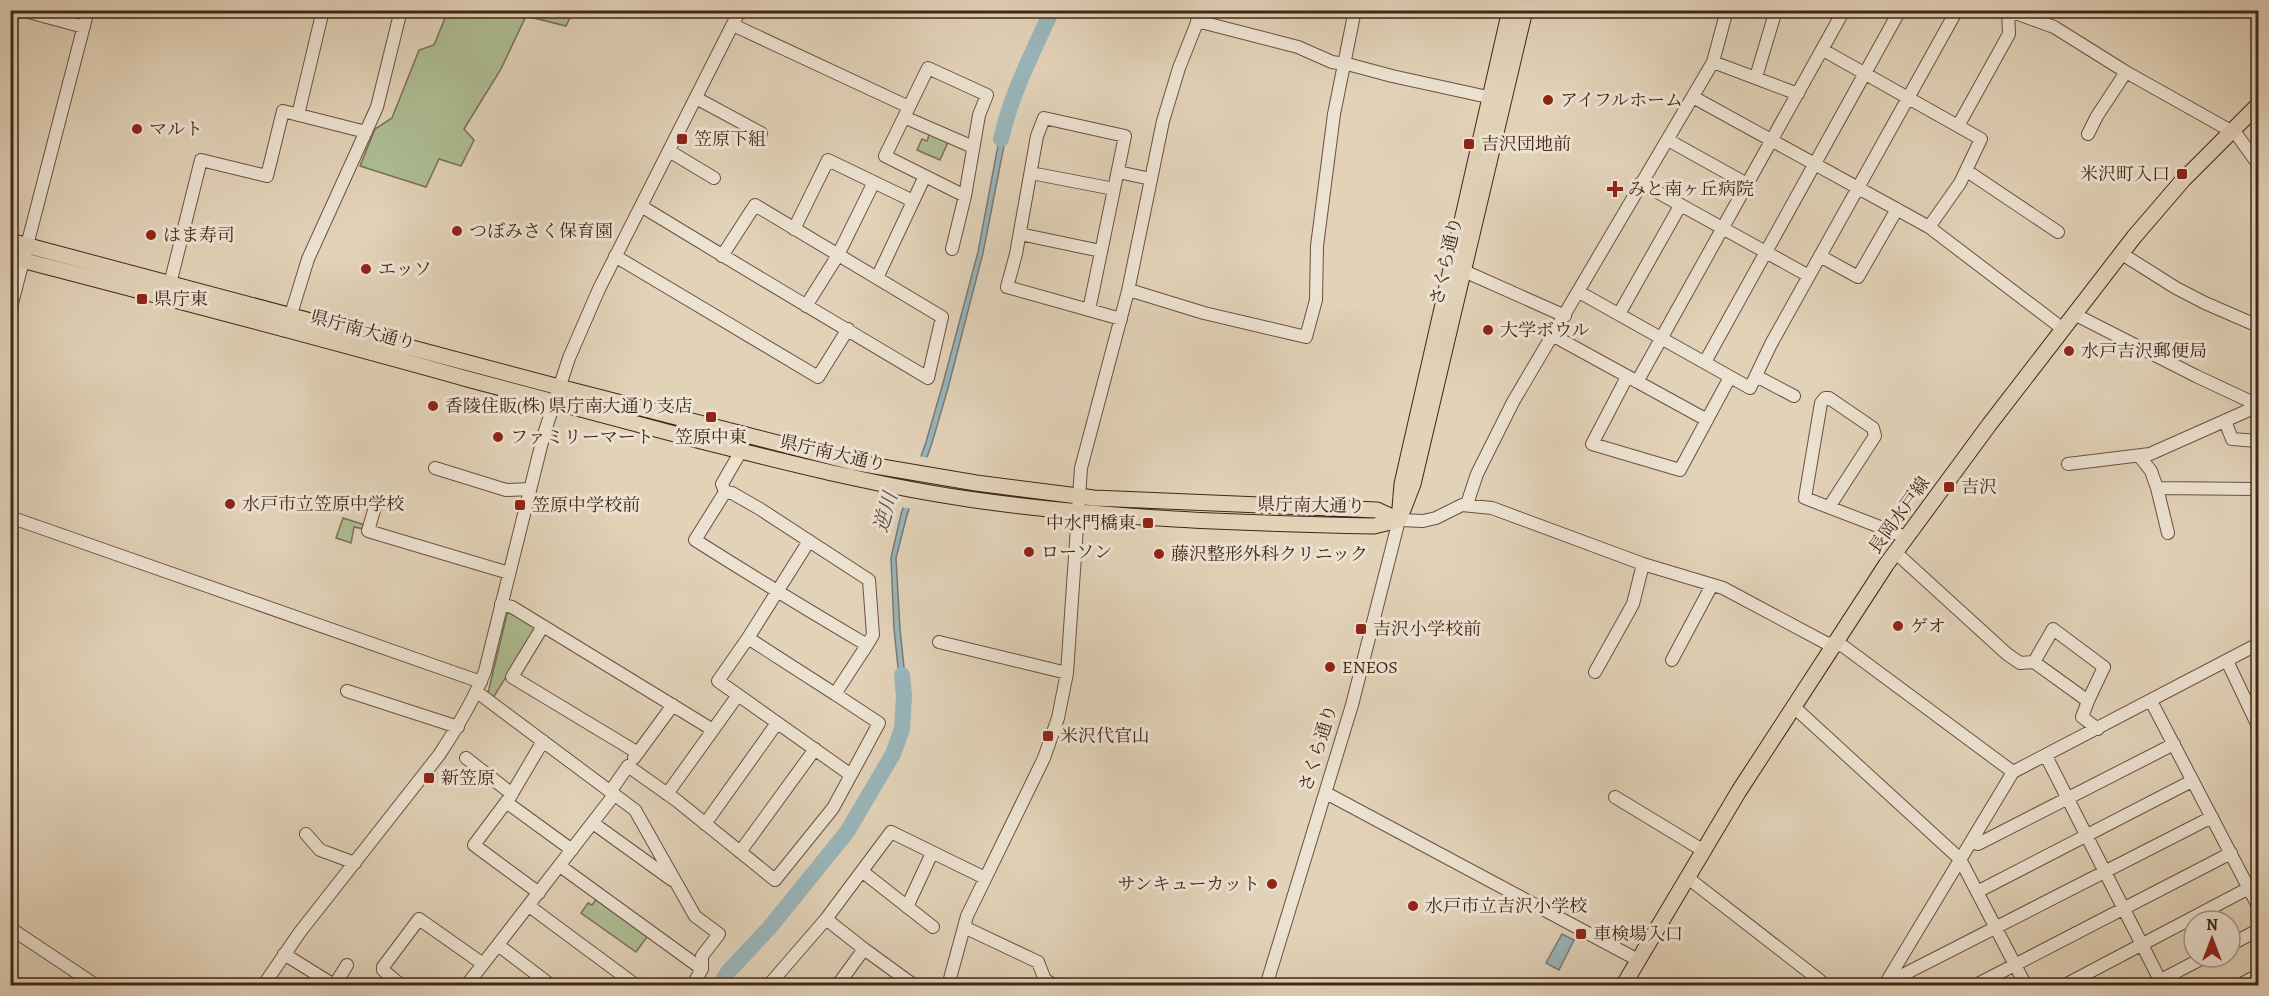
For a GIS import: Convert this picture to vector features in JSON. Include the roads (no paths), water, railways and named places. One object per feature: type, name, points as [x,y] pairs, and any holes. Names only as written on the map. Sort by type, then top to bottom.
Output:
[{"type":"main road","name":"さくら通り","points":[[1399,519],[1413,484],[1464,272],[1497,99],[1510,10]]},
{"type":"main road","name":"さくら通り","points":[[1399,519],[1402,484],[1497,99],[1525,10]]},
{"type":"main road","name":"長岡水戸線","points":[[1623,986],[1794,707],[1895,552],[2074,314],[2122,254],[2183,180],[2259,105]]},
{"type":"main road","name":"県庁南大通り","points":[[10,241],[20,254],[286,330],[741,451],[898,487],[1077,513],[1177,520],[1374,526],[1399,519]]},
{"type":"main road","name":"県庁南大通り","points":[[20,254],[170,284],[812,453],[901,471],[1077,496],[1377,510],[1399,519]]},
{"type":"street","points":[[21,10],[84,27]]},
{"type":"street","points":[[10,311],[20,254],[88,10]]},
{"type":"street","points":[[298,115],[323,10]]},
{"type":"street","points":[[286,330],[313,249],[377,107],[401,10]]},
{"type":"street","points":[[263,986],[284,954],[439,755],[458,727],[479,687],[554,403],[584,322],[740,10]]},
{"type":"street","points":[[1128,290],[1204,313],[1306,336],[1316,300],[1317,246],[1334,114],[1354,10]]},
{"type":"street","points":[[1467,504],[1477,474],[1498,430],[1713,62],[1727,10]]},
{"type":"street","points":[[1756,77],[1776,10]]},
{"type":"street","points":[[1705,362],[1900,10]]},
{"type":"street","points":[[1579,292],[1750,388],[1809,276],[1957,10]]},
{"type":"street","points":[[1958,126],[2009,34],[2012,11],[2054,27],[2126,72],[2231,131],[2237,135],[2259,164]]},
{"type":"street","points":[[1730,376],[1680,470],[1592,444],[1632,379],[1662,338],[1823,50],[1840,12]]},
{"type":"street","points":[[948,986],[964,927],[985,878],[1044,758],[1058,718],[1067,673],[1077,496],[1085,448],[1128,290],[1163,121],[1172,87],[1199,16],[1298,47],[1332,62],[1497,99]]},
{"type":"street","points":[[733,25],[974,147]]},
{"type":"street","points":[[1823,50],[1981,139],[1966,171],[1929,227]]},
{"type":"street","points":[[1713,62],[1798,94]]},
{"type":"street","points":[[952,249],[964,196],[974,147],[979,115],[987,95],[928,68],[885,156],[964,196]]},
{"type":"street","points":[[2088,134],[2126,72]]},
{"type":"street","points":[[1693,97],[1929,227],[2063,329]]},
{"type":"street","points":[[696,98],[761,133]]},
{"type":"street","points":[[170,284],[201,160],[267,176],[283,111],[366,132]]},
{"type":"street","points":[[1089,310],[1125,136],[1044,118],[1037,136],[1020,234],[1007,286],[1089,310],[1121,319]]},
{"type":"street","points":[[1668,140],[1747,184]]},
{"type":"street","points":[[669,151],[714,178]]},
{"type":"street","points":[[794,229],[828,160],[913,201]]},
{"type":"street","points":[[1966,171],[2058,232]]},
{"type":"street","points":[[1118,172],[1151,178]]},
{"type":"street","points":[[1031,173],[1114,189]]},
{"type":"street","points":[[877,278],[925,176]]},
{"type":"street","points":[[806,306],[838,255],[874,182]]},
{"type":"street","points":[[1641,183],[1809,276]]},
{"type":"street","points":[[641,206],[722,256],[928,378],[942,317],[755,205],[722,256]]},
{"type":"street","points":[[1619,314],[1680,206]]},
{"type":"street","points":[[1820,256],[1858,277],[1897,209]]},
{"type":"street","points":[[1020,234],[1101,251]]},
{"type":"street","points":[[2122,254],[2176,288],[2259,326]]},
{"type":"street","points":[[615,256],[818,377],[848,329]]},
{"type":"street","points":[[1464,272],[1565,316]]},
{"type":"street","points":[[2074,314],[2259,406]]},
{"type":"street","points":[[1554,336],[1707,420]]},
{"type":"street","points":[[1756,376],[1794,396]]},
{"type":"street","points":[[1830,507],[1875,436],[1873,428],[1830,398],[1825,398],[1821,404],[1805,498],[1906,537]]},
{"type":"street","points":[[2068,464],[2140,457],[2259,406]]},
{"type":"street","points":[[2225,421],[2232,439],[2259,441]]},
{"type":"street","points":[[725,492],[722,484],[741,451]]},
{"type":"street","points":[[2140,457],[2151,471],[2168,533]]},
{"type":"street","points":[[435,468],[506,490],[530,489]]},
{"type":"street","points":[[2157,488],[2257,489]]},
{"type":"street","points":[[725,492],[732,493],[760,509],[869,580],[873,635],[835,694]]},
{"type":"street","points":[[725,492],[695,540],[867,645]]},
{"type":"street","points":[[377,500],[368,531],[509,573]]},
{"type":"street","points":[[1399,519],[1423,521],[1437,518],[1467,504],[1492,508],[1643,564],[1735,594],[1826,643],[1843,646],[2013,772]]},
{"type":"street","points":[[10,517],[479,687],[543,741],[635,810],[695,916],[719,934],[702,956],[702,969],[692,986]]},
{"type":"street","name":"さくら通り","points":[[1266,986],[1363,665],[1399,519]]},
{"type":"street","points":[[809,541],[778,592],[718,681],[851,775]]},
{"type":"street","points":[[1895,552],[2007,654],[2020,663],[2034,663],[2088,701]]},
{"type":"street","points":[[1595,672],[1633,603],[1643,564]]},
{"type":"street","points":[[1672,660],[1713,585]]},
{"type":"street","points":[[501,604],[512,607],[713,730]]},
{"type":"street","points":[[543,627],[512,677],[638,753]]},
{"type":"street","points":[[2034,663],[2053,629],[2104,667],[2082,717],[2098,729]]},
{"type":"street","points":[[628,766],[776,880],[833,808],[879,723],[748,638]]},
{"type":"street","points":[[939,642],[1067,673]]},
{"type":"street","points":[[1884,985],[2013,772],[2259,644]]},
{"type":"street","points":[[2227,661],[2259,726]]},
{"type":"street","points":[[347,691],[458,727]]},
{"type":"street","points":[[667,794],[738,695]]},
{"type":"street","points":[[2151,701],[2259,906]]},
{"type":"street","points":[[466,986],[593,823],[628,766],[673,705]]},
{"type":"street","points":[[1794,707],[1960,859],[2026,986]]},
{"type":"street","points":[[705,824],[777,723]]},
{"type":"street","points":[[539,893],[474,845],[509,798],[543,741]]},
{"type":"street","points":[[1971,842],[1978,844],[2174,744]]},
{"type":"street","points":[[740,852],[815,749]]},
{"type":"street","points":[[2046,756],[2142,944],[2158,984],[2184,969]]},
{"type":"street","points":[[466,758],[509,798],[572,850]]},
{"type":"street","points":[[1977,892],[2192,781]]},
{"type":"street","points":[[1326,793],[1638,960]]},
{"type":"street","points":[[1615,797],[1704,851]]},
{"type":"street","points":[[1884,985],[2212,817]]},
{"type":"street","points":[[593,823],[677,884]]},
{"type":"street","points":[[768,986],[826,919],[891,832],[985,878]]},
{"type":"street","points":[[306,834],[320,850],[354,863]]},
{"type":"street","points":[[907,907],[932,853]]},
{"type":"street","points":[[1974,986],[2231,853]]},
{"type":"street","points":[[560,866],[702,969]]},
{"type":"street","points":[[863,872],[933,927]]},
{"type":"street","points":[[1688,878],[1827,986]]},
{"type":"street","points":[[2063,986],[2249,888]]},
{"type":"street","points":[[529,906],[637,986]]},
{"type":"street","points":[[402,986],[383,970],[383,967],[420,919],[483,964]]},
{"type":"street","points":[[826,919],[915,986]]},
{"type":"street","points":[[964,927],[1038,962],[1045,980],[1056,986]]},
{"type":"street","points":[[10,928],[97,986]]},
{"type":"street","points":[[2242,939],[2259,930]]},
{"type":"street","points":[[498,945],[552,986]]},
{"type":"street","points":[[837,986],[864,949]]},
{"type":"street","points":[[284,954],[334,985],[347,965]]},
{"type":"street","points":[[2238,986],[2259,975]]},
{"type":"water","points":[[1003,119],[1009,120],[983,253],[948,388],[907,515],[896,558],[907,696],[901,696],[894,629],[891,558],[901,514],[926,442],[978,252]]},
{"type":"water","points":[[1562,934],[1574,940],[1559,970],[1546,963]]},
{"type":"waterway","name":"逆川","points":[[1001,139],[1017,89],[1052,10]]},
{"type":"waterway","name":"逆川","points":[[719,986],[728,972],[770,927],[847,832],[893,754],[902,729],[904,696],[902,675]]},
{"type":"place","name":"アイフルホーム","points":[[1548,100]]},
{"type":"place","name":"マルト","points":[[137,129]]},
{"type":"place","name":"笠原下組","points":[[682,139]]},
{"type":"place","name":"吉沢団地前","points":[[1469,144]]},
{"type":"place","name":"米沢町入口","points":[[2182,174]]},
{"type":"place","name":"みと南ヶ丘病院","points":[[1615,189]]},
{"type":"place","name":"つぼみさく保育園","points":[[457,231]]},
{"type":"place","name":"はま寿司","points":[[151,235]]},
{"type":"place","name":"エッソ","points":[[366,269]]},
{"type":"place","name":"県庁東","points":[[142,299]]},
{"type":"place","name":"大学ボウル","points":[[1488,330]]},
{"type":"place","name":"水戸吉沢郵便局","points":[[2069,351]]},
{"type":"place","name":"香陵住販(株) 県庁南大通り支店","points":[[433,406]]},
{"type":"place","name":"笠原中東","points":[[711,417]]},
{"type":"place","name":"ファミリーマート","points":[[498,437]]},
{"type":"place","name":"吉沢","points":[[1949,487]]},
{"type":"place","name":"水戸市立笠原中学校","points":[[230,504]]},
{"type":"place","name":"笠原中学校前","points":[[520,505]]},
{"type":"place","name":"中水門橋東","points":[[1148,523]]},
{"type":"place","name":"ローソン","points":[[1029,552]]},
{"type":"place","name":"藤沢整形外科クリニック","points":[[1159,554]]},
{"type":"place","name":"ゲオ","points":[[1898,626]]},
{"type":"place","name":"吉沢小学校前","points":[[1361,629]]},
{"type":"place","name":"ENEOS","points":[[1330,667]]},
{"type":"place","name":"米沢代官山","points":[[1048,736]]},
{"type":"place","name":"新笠原","points":[[429,778]]},
{"type":"place","name":"サンキューカット","points":[[1272,884]]},
{"type":"place","name":"水戸市立吉沢小学校","points":[[1413,906]]},
{"type":"place","name":"車検場入口","points":[[1581,934]]}]
